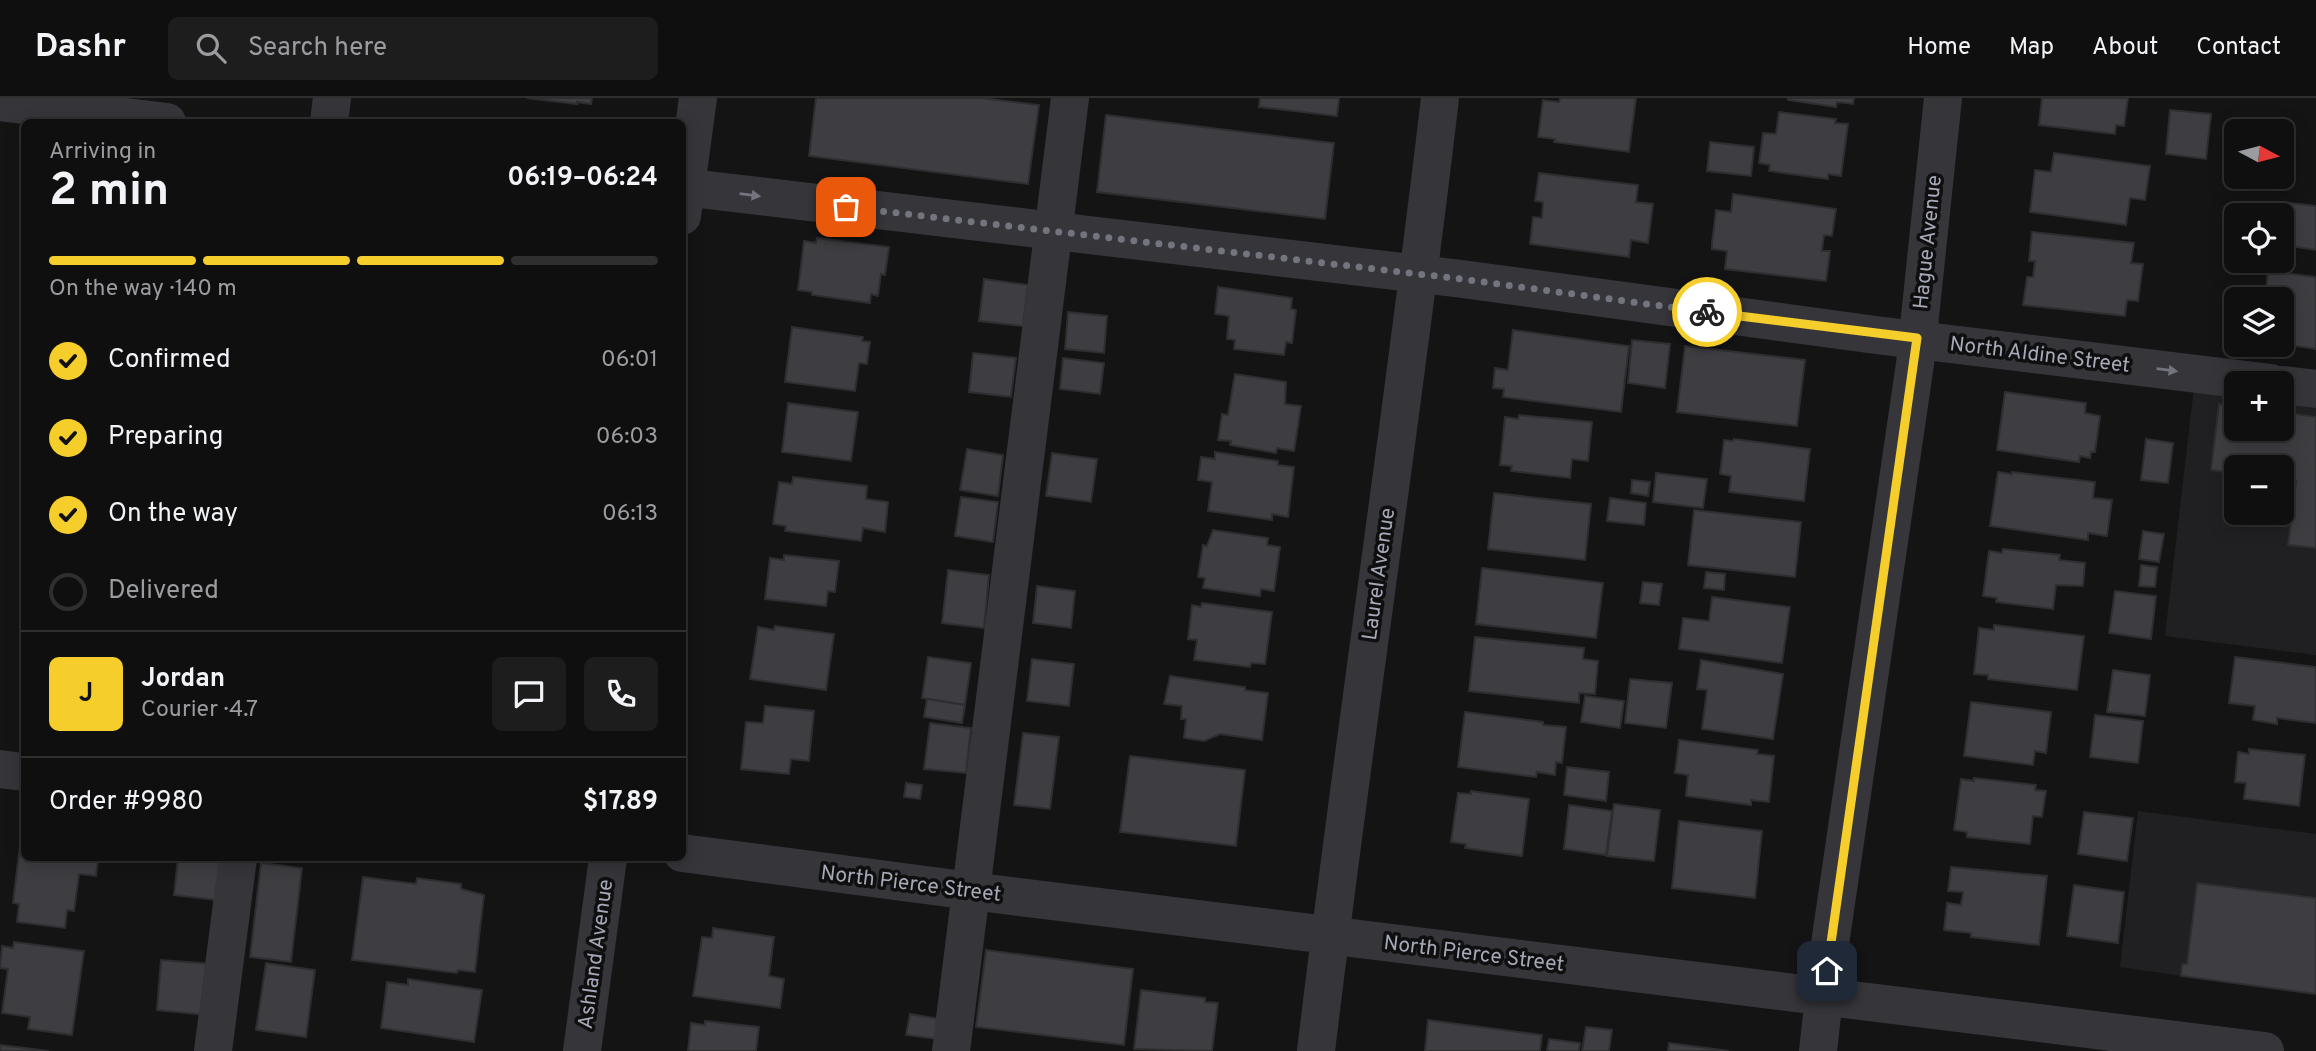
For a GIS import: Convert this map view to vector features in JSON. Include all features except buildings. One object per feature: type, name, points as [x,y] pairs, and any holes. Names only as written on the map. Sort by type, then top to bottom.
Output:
[{"type":"street","points":[[329,119],[332,98]]},
{"type":"street","points":[[686,183],[698,98]]},
{"type":"street","points":[[951,1051],[1069,98]]},
{"type":"street","name":"Laurel Avenue","points":[[1316,1051],[1440,98]]},
{"type":"street","name":"Hague Avenue","points":[[1818,1051],[1917,338],[1943,98]]},
{"type":"street","points":[[0,102],[142,119]]},
{"type":"street","name":"North Aldine Street","points":[[686,197],[1053,232],[1419,275],[2224,377]]},
{"type":"street","points":[[2294,386],[2316,389]]},
{"type":"street","points":[[0,769],[21,772]]},
{"type":"street","name":"North Pierce Street","points":[[686,854],[2265,1051]]},
{"type":"street","points":[[213,1051],[238,861]]},
{"type":"street","name":"Ashland Avenue","points":[[582,1051],[608,861]]},
{"type":"shaded area","points":[[2196,370],[2224,374],[2224,441],[2294,441],[2294,383],[2316,386],[2316,655],[2165,636]]},
{"type":"shaded area","points":[[2138,811],[2316,834],[2316,995],[2120,967]]},
{"type":"way so far","points":[[846,207],[1461,279],[1707,312]]},
{"type":"route","points":[[1707,312],[1917,338],[1827,971]]}]
